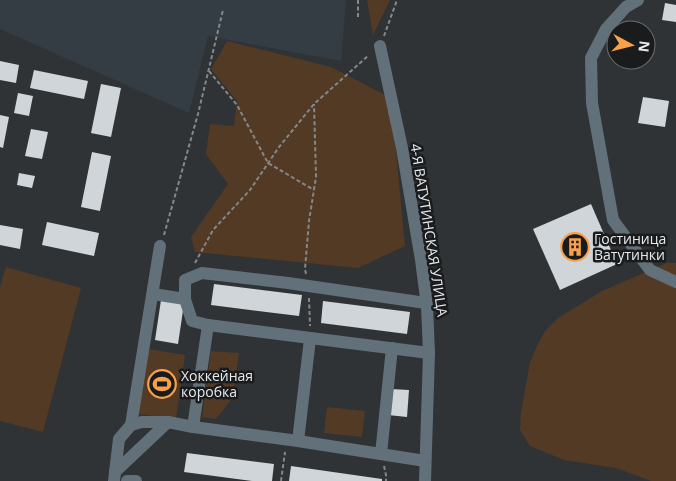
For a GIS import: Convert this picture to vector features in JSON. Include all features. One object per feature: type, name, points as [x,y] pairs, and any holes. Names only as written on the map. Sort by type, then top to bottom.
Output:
[{"type":"street","points":[[638,0],[626,7],[606,29],[591,58],[592,102],[613,220],[650,270],[676,282]]},
{"type":"street","name":"4-Я ВАТУТИНСКАЯ УЛИЦА","points":[[380,46],[402,148],[421,260],[426,303],[429,353],[425,481]]},
{"type":"street","points":[[115,477],[119,438],[131,424],[160,246]]},
{"type":"street","points":[[426,303],[202,273],[185,280],[186,299],[192,321],[208,325],[429,353]]},
{"type":"street","points":[[152,294],[186,299]]},
{"type":"street","points":[[193,427],[208,325]]},
{"type":"street","points":[[298,441],[310,338]]},
{"type":"street","points":[[382,459],[392,348]]},
{"type":"street","points":[[131,424],[168,422],[298,441],[382,459],[426,460]]},
{"type":"street","points":[[115,477],[168,422]]},
{"type":"street","points":[[128,481],[136,481]]},
{"type":"path","points":[[358,0],[358,17]]},
{"type":"path","points":[[195,264],[213,230],[250,190],[279,147],[314,104],[380,46],[397,0]]},
{"type":"path","points":[[160,246],[198,114],[223,10]]},
{"type":"path","points":[[208,71],[237,105],[268,163],[314,190]]},
{"type":"path","points":[[310,338],[308,286],[305,269],[309,221],[316,177],[314,104]]},
{"type":"path","points":[[281,481],[285,449]]},
{"type":"path","points":[[382,459],[386,481]]},
{"type":"shaded area","points":[[0,0],[346,0],[341,61],[208,36],[189,113],[0,29]]},
{"type":"shaded area","points":[[367,0],[390,0],[373,35]]},
{"type":"shaded area","points":[[227,41],[331,67],[391,98],[405,246],[358,268],[195,252],[191,237],[228,184],[206,154],[210,124],[234,126],[237,101],[211,69]]},
{"type":"shaded area","points":[[667,263],[676,263],[676,481],[651,481],[616,468],[564,460],[530,446],[520,430],[521,412],[530,362],[545,331],[558,318],[602,291]]},
{"type":"shaded area","points":[[6,267],[81,288],[43,432],[0,421],[0,287]]},
{"type":"shaded area","name":"Хоккейная коробка","points":[[148,349],[185,355],[176,418],[137,414]]},
{"type":"shaded area","points":[[211,351],[239,353],[233,397],[216,419],[202,417]]},
{"type":"shaded area","points":[[327,407],[365,411],[362,437],[324,433]]},
{"type":"building","points":[[665,3],[676,5],[676,22],[662,20]]},
{"type":"building","points":[[0,61],[19,65],[16,83],[0,80]]},
{"type":"building","points":[[34,70],[88,81],[84,99],[30,88]]},
{"type":"building","points":[[101,84],[121,88],[111,137],[91,133]]},
{"type":"building","points":[[18,93],[33,96],[29,116],[14,113]]},
{"type":"building","points":[[643,97],[669,101],[665,127],[638,123]]},
{"type":"building","points":[[0,115],[9,117],[3,148],[0,147]]},
{"type":"building","points":[[31,129],[48,132],[42,159],[25,156]]},
{"type":"building","points":[[92,152],[111,156],[100,211],[81,207]]},
{"type":"building","points":[[19,173],[35,176],[32,188],[17,185]]},
{"type":"building","name":"Гостиница Ватутинки","points":[[591,204],[617,264],[560,290],[533,229]]},
{"type":"building","points":[[47,222],[99,233],[94,256],[42,245]]},
{"type":"building","points":[[0,225],[23,229],[20,249],[0,245]]},
{"type":"building","points":[[214,284],[302,295],[299,316],[211,305]]},
{"type":"building","points":[[161,300],[184,304],[178,344],[155,340]]},
{"type":"building","points":[[323,301],[410,312],[407,334],[321,323]]},
{"type":"building","points":[[391,389],[409,390],[407,417],[388,415]]},
{"type":"building","points":[[187,453],[274,464],[272,481],[252,481],[184,472]]},
{"type":"building","points":[[291,466],[382,479],[382,481],[289,481]]},
{"type":"place","name":"Гостиница Ватутинки","points":[[575,247]]},
{"type":"place","name":"Хоккейная коробка","points":[[162,384]]}]
